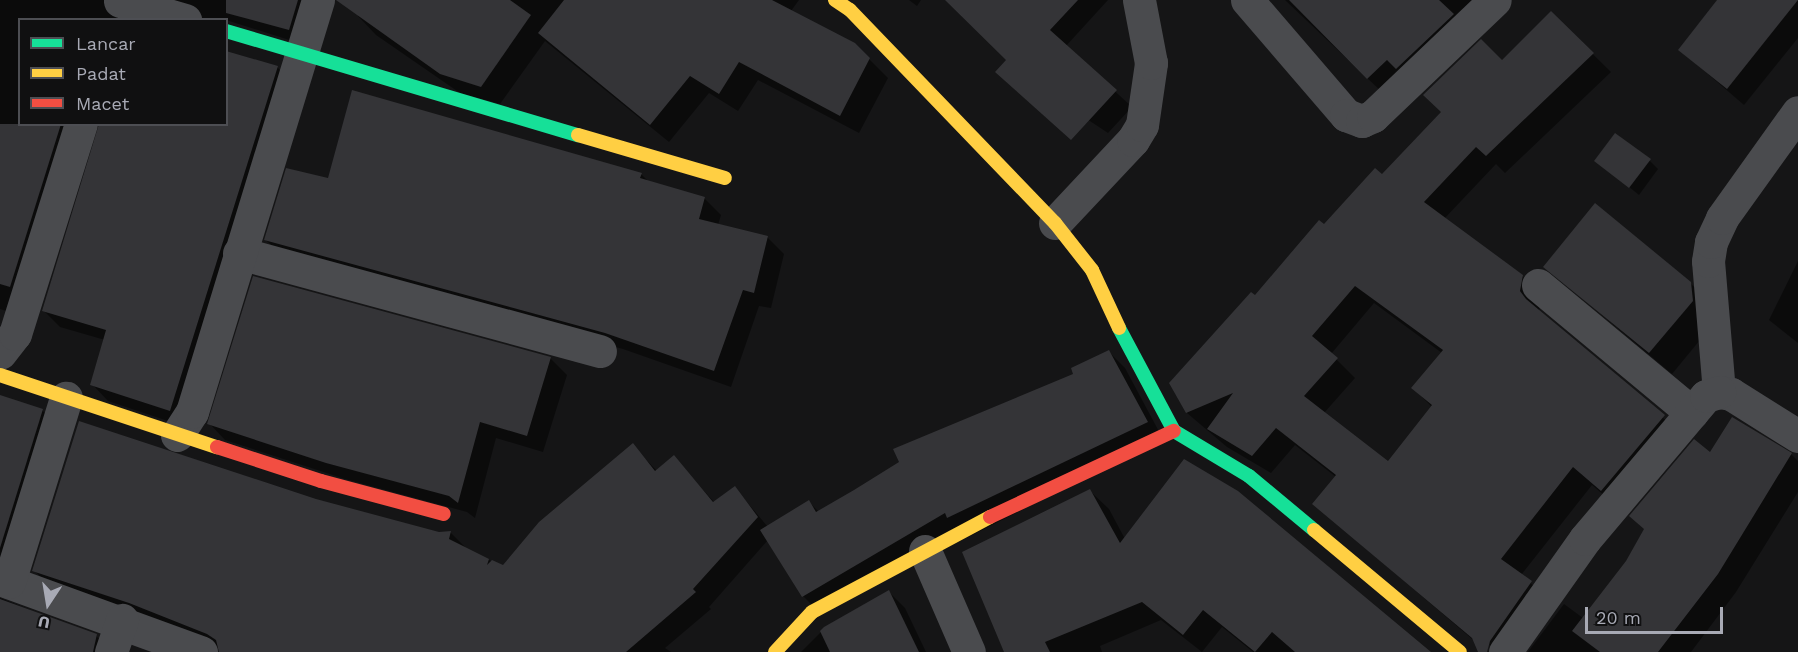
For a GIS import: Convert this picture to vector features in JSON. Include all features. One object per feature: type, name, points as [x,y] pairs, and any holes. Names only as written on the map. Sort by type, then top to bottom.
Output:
[{"type":"street","points":[[177,435],[192,412],[318,0]]},
{"type":"street","points":[[835,0],[850,10],[1055,223],[1092,270],[1123,338],[1174,431],[1249,476],[1460,652]]},
{"type":"street","points":[[1055,223],[1133,140],[1142,124],[1151,63],[1139,0]]},
{"type":"street","points":[[1247,0],[1346,115],[1362,121],[1373,116],[1495,0]]},
{"type":"street","points":[[118,7],[175,18]]},
{"type":"street","points":[[228,32],[725,178]]},
{"type":"street","points":[[1719,392],[1708,261],[1711,242],[1722,218],[1798,112]]},
{"type":"street","points":[[0,353],[15,334],[80,126]]},
{"type":"street","points":[[239,253],[600,351]]},
{"type":"street","points":[[1538,285],[1692,413]]},
{"type":"street","points":[[0,375],[321,481],[444,514]]},
{"type":"street","points":[[1505,652],[1585,539],[1706,396],[1719,392],[1731,394],[1798,436]]},
{"type":"street","points":[[66,398],[5,580],[122,620],[201,652]]},
{"type":"street","points":[[775,652],[812,612],[1042,490],[1174,431]]},
{"type":"street","points":[[925,551],[969,652]]},
{"type":"street","points":[[111,652],[122,620]]},
{"type":"building","points":[[226,0],[298,0],[289,30],[226,13]]},
{"type":"building","points":[[336,0],[510,0],[531,15],[481,87],[440,74]]},
{"type":"building","points":[[564,0],[772,0],[855,43],[870,58],[840,116],[739,62],[719,94],[690,76],[650,125],[538,33]]},
{"type":"building","points":[[945,0],[1078,0],[1050,30],[1117,90],[1071,140],[995,72],[1006,60]]},
{"type":"building","points":[[1289,0],[1439,0],[1454,14],[1396,69],[1387,60],[1367,79]]},
{"type":"building","points":[[1717,0],[1798,0],[1727,89],[1678,50]]},
{"type":"building","points":[[1551,11],[1594,53],[1486,156],[1476,147],[1424,202],[1523,275],[1520,291],[1526,299],[1665,415],[1601,491],[1573,467],[1501,559],[1532,581],[1490,641],[1487,652],[1478,652],[1472,638],[1312,504],[1336,475],[1276,428],[1252,456],[1207,429],[1233,393],[1186,413],[1169,383],[1251,292],[1255,295],[1319,220],[1324,224],[1375,168],[1382,174],[1441,112],[1423,95],[1481,39],[1502,60]],"holes":[[[1355,286],[1443,350],[1411,388],[1432,405],[1388,461],[1304,396],[1338,358],[1312,336]]]},
{"type":"building","points":[[228,52],[278,66],[170,411],[90,385],[106,330],[42,311],[98,126],[228,126]]},
{"type":"building","points":[[352,90],[642,173],[640,178],[705,197],[699,219],[768,236],[754,293],[743,290],[714,371],[605,333],[264,240],[286,168],[328,178]]},
{"type":"building","points":[[0,124],[60,126],[10,287],[0,284]]},
{"type":"building","points":[[1615,133],[1651,159],[1629,188],[1594,161]]},
{"type":"building","points":[[1595,203],[1691,282],[1693,301],[1649,353],[1543,267]]},
{"type":"building","points":[[253,276],[551,357],[527,436],[480,422],[458,503],[449,496],[326,463],[207,424]]},
{"type":"building","points":[[1109,350],[1148,422],[947,518],[945,513],[802,597],[760,530],[809,500],[816,512],[854,490],[899,462],[893,449],[1073,374],[1071,368]]},
{"type":"building","points":[[0,395],[43,409],[0,548]]},
{"type":"building","points":[[1732,417],[1792,453],[1718,574],[1658,652],[1600,652],[1572,631],[1626,561],[1644,529],[1629,516],[1694,439],[1710,452]]},
{"type":"building","points":[[79,421],[316,499],[439,532],[451,531],[449,539],[489,559],[487,565],[492,560],[503,565],[539,522],[633,443],[655,471],[674,455],[713,502],[735,486],[758,517],[693,589],[696,592],[626,652],[219,652],[216,640],[207,634],[129,603],[32,571]]},
{"type":"building","points":[[1184,459],[1238,491],[1431,652],[1295,652],[1272,632],[1255,652],[1203,610],[1183,635],[1142,602],[1045,642],[1050,652],[1004,652],[962,552],[1090,489],[1120,543]]},
{"type":"building","points":[[889,590],[919,652],[830,652],[820,631]]},
{"type":"building","points":[[0,599],[97,634],[93,652],[0,652]]},
{"type":"traffic: fast","points":[[228,32],[578,135]]},
{"type":"traffic: fast","points":[[1119,328],[1174,431],[1249,476],[1314,530]]},
{"type":"traffic: slow","points":[[835,0],[850,10],[1055,223],[1092,270],[1119,328]]},
{"type":"traffic: slow","points":[[578,135],[725,178]]},
{"type":"traffic: slow","points":[[0,375],[217,447]]},
{"type":"traffic: slow","points":[[775,652],[812,612],[990,517]]},
{"type":"traffic: slow","points":[[1314,530],[1460,652]]},
{"type":"traffic: jam","points":[[990,517],[1174,431]]},
{"type":"traffic: jam","points":[[217,447],[321,481],[444,514]]}]
